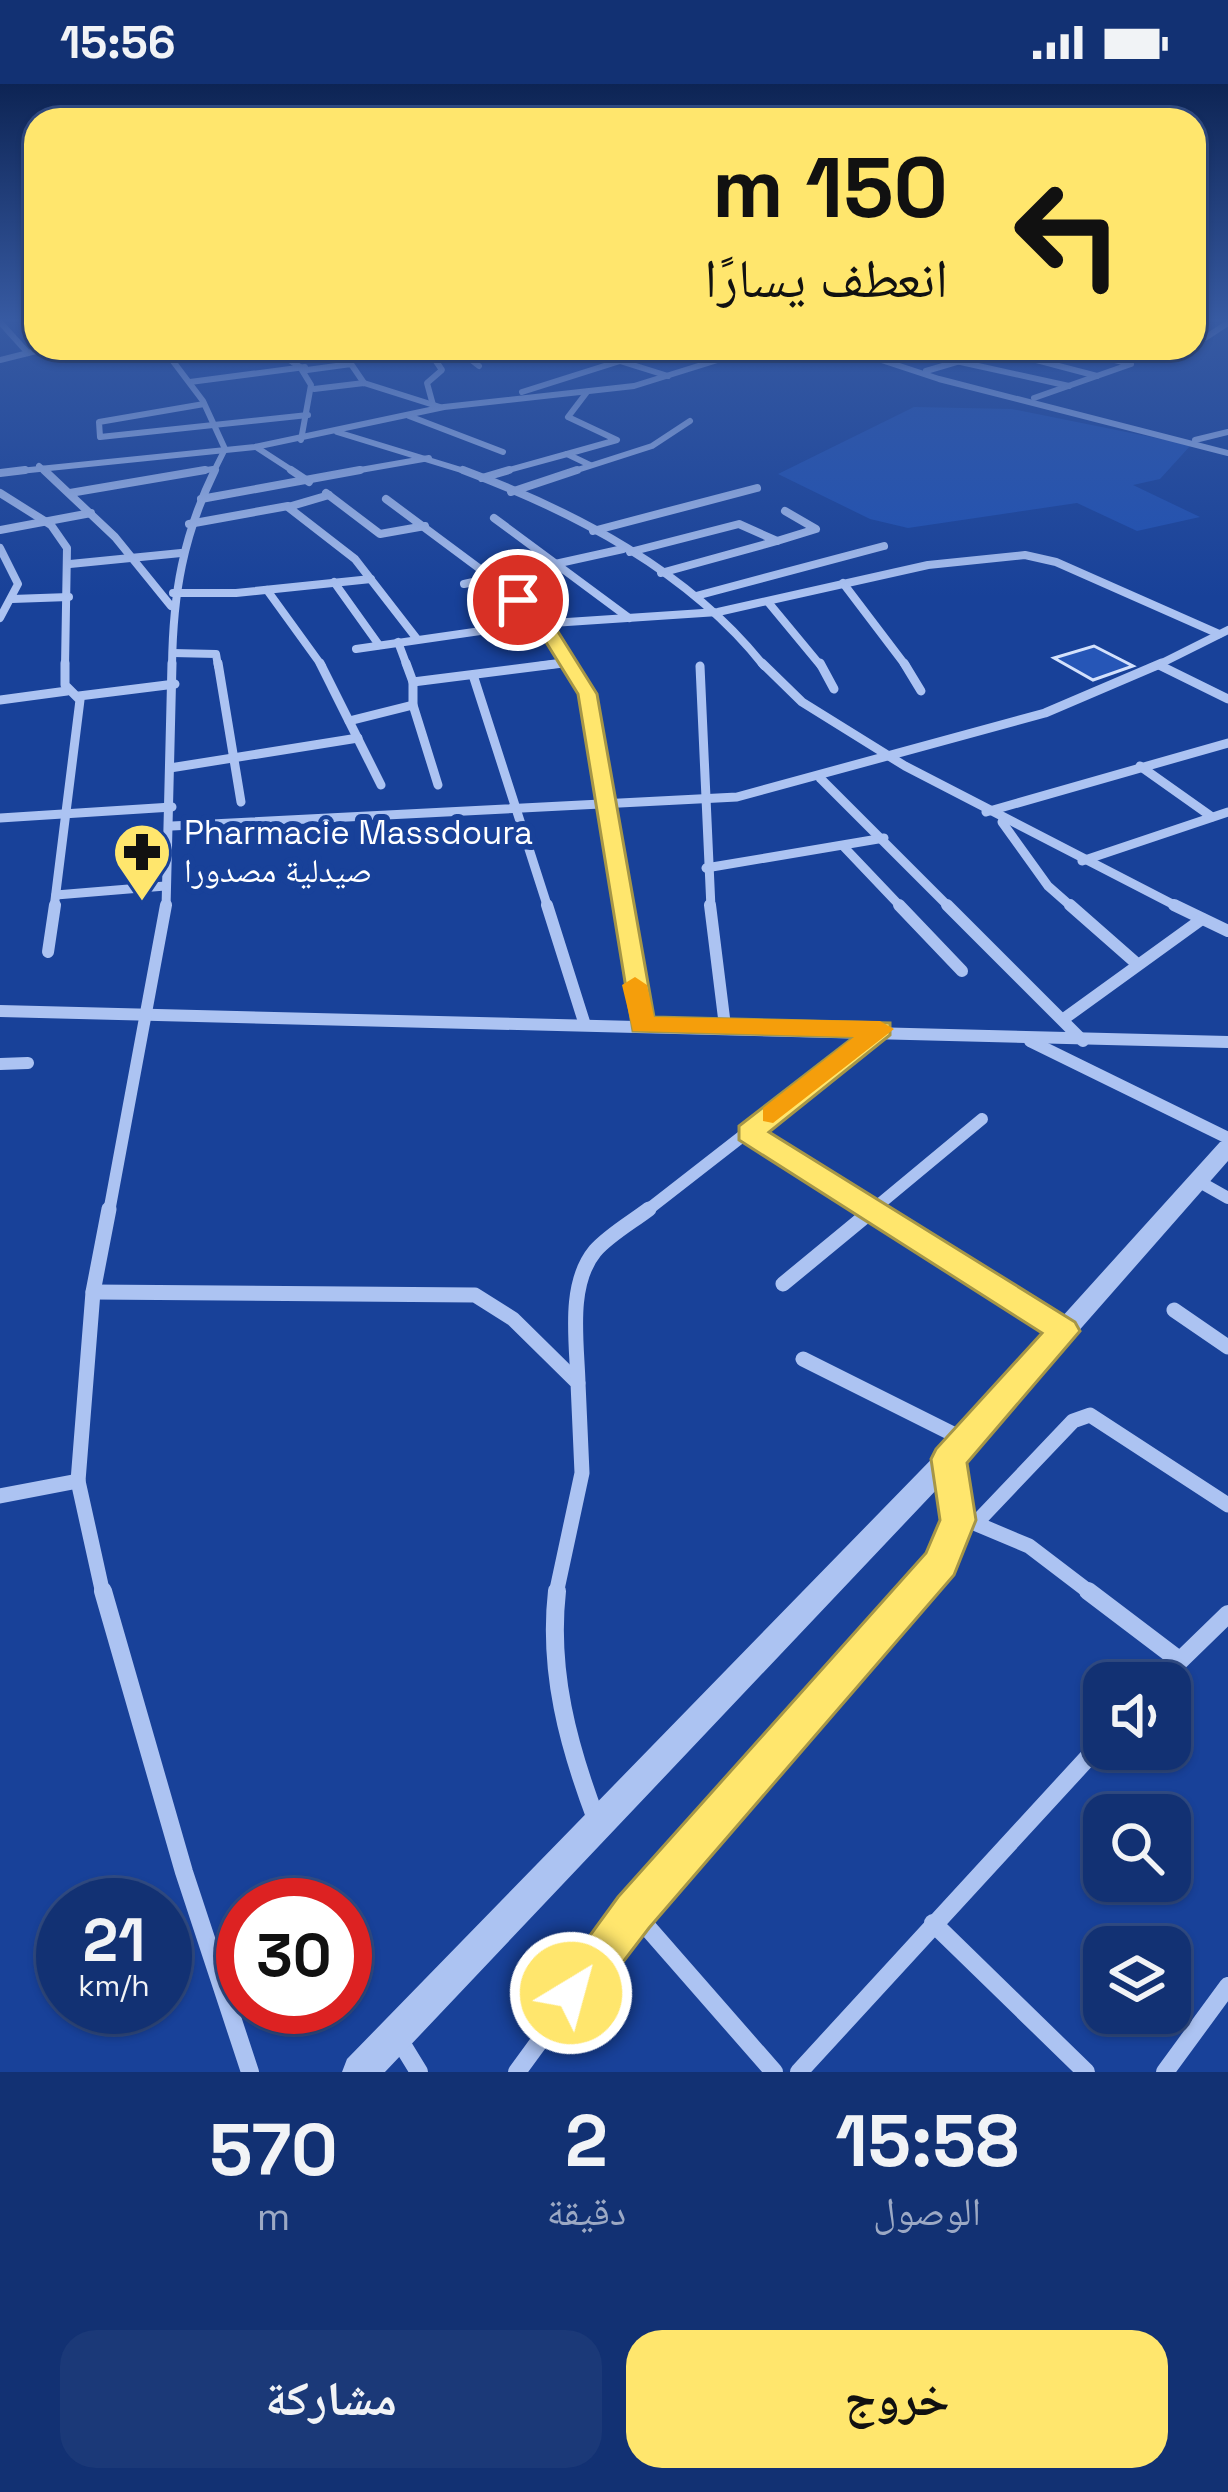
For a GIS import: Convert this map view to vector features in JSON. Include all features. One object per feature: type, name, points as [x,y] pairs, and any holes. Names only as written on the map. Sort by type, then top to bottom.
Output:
[{"type":"street","points":[[161,412],[98,423],[100,437],[308,415]]},
{"type":"street","points":[[209,412],[225,449],[189,524],[172,600],[172,826],[152,1015],[93,1292],[78,1481],[98,1575],[184,1872],[250,2072]]},
{"type":"street","points":[[301,440],[309,412]]},
{"type":"street","points":[[0,473],[255,447],[424,412]]},
{"type":"street","points":[[482,478],[617,440],[568,417],[572,412]]},
{"type":"street","points":[[1083,412],[1228,453]]},
{"type":"street","points":[[407,416],[503,452]]},
{"type":"street","points":[[512,492],[652,446],[689,421]]},
{"type":"street","points":[[337,432],[482,478],[627,550],[718,612],[771,679],[889,759],[1228,932]]},
{"type":"street","points":[[1194,440],[1228,432]]},
{"type":"street","points":[[129,435],[135,456]]},
{"type":"street","points":[[255,447],[329,494],[380,534],[425,526]]},
{"type":"street","points":[[567,454],[592,466]]},
{"type":"street","points":[[201,499],[430,458]]},
{"type":"street","points":[[39,466],[91,513],[172,600]]},
{"type":"street","points":[[70,493],[213,469]]},
{"type":"street","points":[[593,531],[757,488]]},
{"type":"street","points":[[0,493],[62,538],[70,564],[67,691]]},
{"type":"street","points":[[189,524],[329,494]]},
{"type":"street","points":[[386,499],[493,577],[544,622],[571,662],[592,716],[601,801],[642,1025]]},
{"type":"street","points":[[288,506],[344,549],[417,639]]},
{"type":"street","points":[[661,573],[816,529],[785,511]]},
{"type":"street","points":[[0,530],[91,513]]},
{"type":"street","points":[[494,518],[630,618]]},
{"type":"street","points":[[464,584],[736,524],[777,541]]},
{"type":"street","points":[[696,596],[884,546]]},
{"type":"street","points":[[0,548],[18,577],[0,618]]},
{"type":"street","points":[[70,564],[181,553]]},
{"type":"street","points":[[356,649],[544,622],[718,612],[928,565],[1034,556],[1224,632]]},
{"type":"street","points":[[172,600],[371,578]]},
{"type":"street","points":[[334,582],[379,645]]},
{"type":"street","points":[[843,583],[896,649],[921,691]]},
{"type":"street","points":[[267,590],[316,655],[381,784]]},
{"type":"street","points":[[12,599],[69,597]]},
{"type":"street","points":[[768,602],[810,646],[834,689]]},
{"type":"street","points":[[172,826],[601,801],[706,800],[820,778],[1081,700],[1224,632]]},
{"type":"street","points":[[398,642],[413,682],[413,705],[438,785]]},
{"type":"street","points":[[173,652],[216,654],[241,802]]},
{"type":"street","points":[[413,682],[571,662]]},
{"type":"street","points":[[1159,665],[1228,699]]},
{"type":"street","points":[[700,666],[706,868],[724,1026]]},
{"type":"street","points":[[473,675],[585,1025]]},
{"type":"street","points":[[0,700],[175,684]]},
{"type":"street","points":[[48,952],[69,816],[79,696]]},
{"type":"street","points":[[349,721],[413,705]]},
{"type":"street","points":[[170,768],[358,738]]},
{"type":"street","points":[[986,812],[1228,743]]},
{"type":"street","points":[[1139,766],[1212,817]]},
{"type":"street","points":[[820,778],[1066,1018],[1083,1041]]},
{"type":"street","points":[[0,818],[172,807]]},
{"type":"street","points":[[1082,861],[1228,812]]},
{"type":"street","points":[[1001,820],[1048,886],[1136,963]]},
{"type":"street","points":[[706,868],[884,838]]},
{"type":"street","points":[[844,847],[962,971]]},
{"type":"street","points":[[56,895],[165,886]]},
{"type":"street","points":[[1066,1018],[1202,919]]},
{"type":"street","points":[[0,1011],[880,1029],[1083,1041],[1228,1042]]},
{"type":"street","points":[[599,1826],[566,1740],[553,1626],[558,1577],[582,1473],[576,1306],[585,1266],[596,1250],[880,1029]]},
{"type":"street","points":[[360,2072],[957,1450],[1228,1142],[1023,1038]]},
{"type":"street","points":[[0,1064],[28,1064]]},
{"type":"street","points":[[783,1284],[982,1119]]},
{"type":"street","points":[[749,1133],[1064,1331]]},
{"type":"street","points":[[1198,1181],[1228,1198]]},
{"type":"street","points":[[93,1292],[475,1294],[503,1307],[541,1352],[578,1383]]},
{"type":"street","points":[[1174,1310],[1228,1347]]},
{"type":"street","points":[[803,1359],[957,1450]]},
{"type":"street","points":[[517,2072],[634,1912],[941,1563],[968,1521],[1073,1420],[1090,1414],[1228,1505]]},
{"type":"street","points":[[957,1450],[968,1521]]},
{"type":"street","points":[[0,1496],[78,1481]]},
{"type":"street","points":[[968,1521],[1029,1546],[1179,1660],[1228,1614]]},
{"type":"street","points":[[799,2072],[1083,1762]]},
{"type":"street","points":[[634,1912],[774,2072]]},
{"type":"street","points":[[933,1923],[1086,2072]]},
{"type":"street","points":[[1166,2072],[1228,1986]]},
{"type":"street","points":[[396,2035],[419,2072]]},
{"type":"shaded area","points":[[904,412],[1026,412],[1191,445],[1160,479],[1133,485],[1200,517],[1137,531],[1077,503],[908,528],[870,519],[778,474]]},
{"type":"building","points":[[1094,646],[1133,666],[1093,680],[1054,658]]},
{"type":"slow traffic","points":[[635,985],[642,1025],[880,1029],[773,1114]]},
{"type":"place","name":"Pharmacie Massdoura صيدلية مصدورا","points":[[142,903]]},
{"type":"route","points":[[518,600],[544,622],[587,694],[601,801],[642,1025],[880,1029],[749,1133],[1064,1331],[949,1459],[959,1499],[958,1520],[941,1563],[634,1912],[571,1993]]}]
